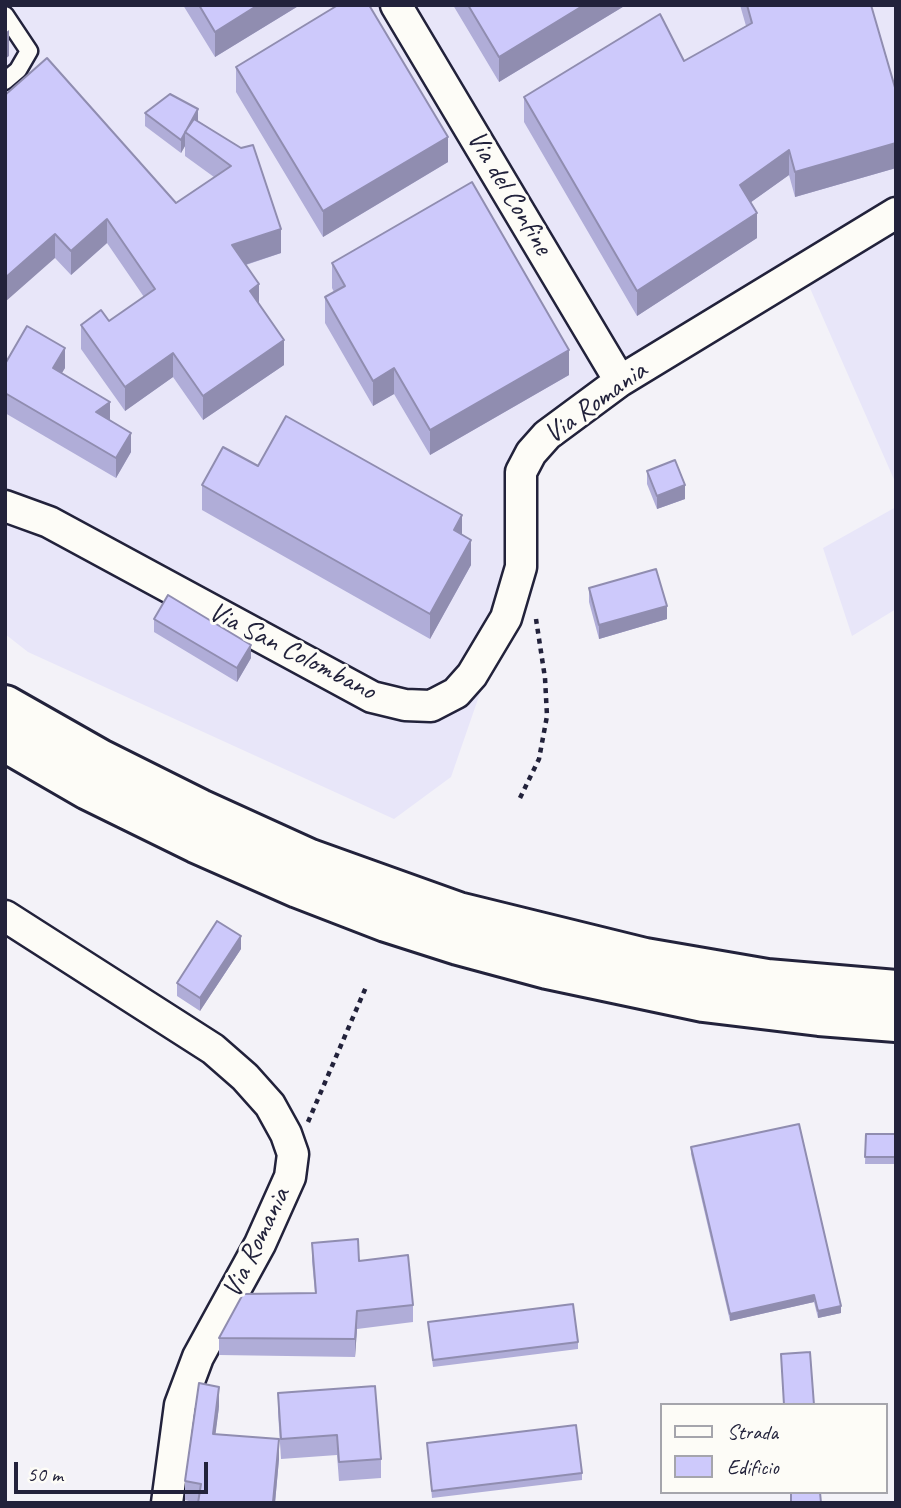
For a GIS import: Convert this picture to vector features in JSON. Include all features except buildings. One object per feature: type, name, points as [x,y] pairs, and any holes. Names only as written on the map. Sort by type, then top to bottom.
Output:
[{"type":"highway","points":[[5,705],[100,759],[200,810],[310,859],[458,912],[657,960],[767,979],[896,990]]},
{"type":"highway","points":[[5,742],[88,790],[196,843],[298,888],[386,922],[458,945],[560,972],[703,1002],[896,1023]]},
{"type":"street","name":"Via del Confine","points":[[396,5],[620,381]]},
{"type":"street","name":"Via Romania","points":[[521,567],[520,491],[523,467],[537,446],[559,424],[620,381],[896,213]]},
{"type":"street","name":"Via San Colombano","points":[[5,506],[48,522],[372,697],[405,705],[431,706],[456,693],[472,676],[506,618],[521,567]]},
{"type":"street","points":[[5,916],[213,1049],[246,1077],[270,1105],[286,1134],[293,1154]]},
{"type":"street","name":"Via Romania","points":[[167,1503],[180,1405],[198,1357],[260,1244],[290,1177],[293,1154]]},
{"type":"lane","points":[[5,15],[29,51],[18,70],[5,81]]},
{"type":"path","points":[[520,798],[539,759],[547,716],[545,678],[535,613]]},
{"type":"path","name":"Via Romania","points":[[293,1154],[366,987]]},
{"type":"shaded area","points":[[5,5],[896,5],[896,484],[802,270],[537,445],[506,618],[451,777],[394,819],[28,652],[5,634]]},
{"type":"shaded area","points":[[896,507],[896,609],[852,636],[823,548]]}]
